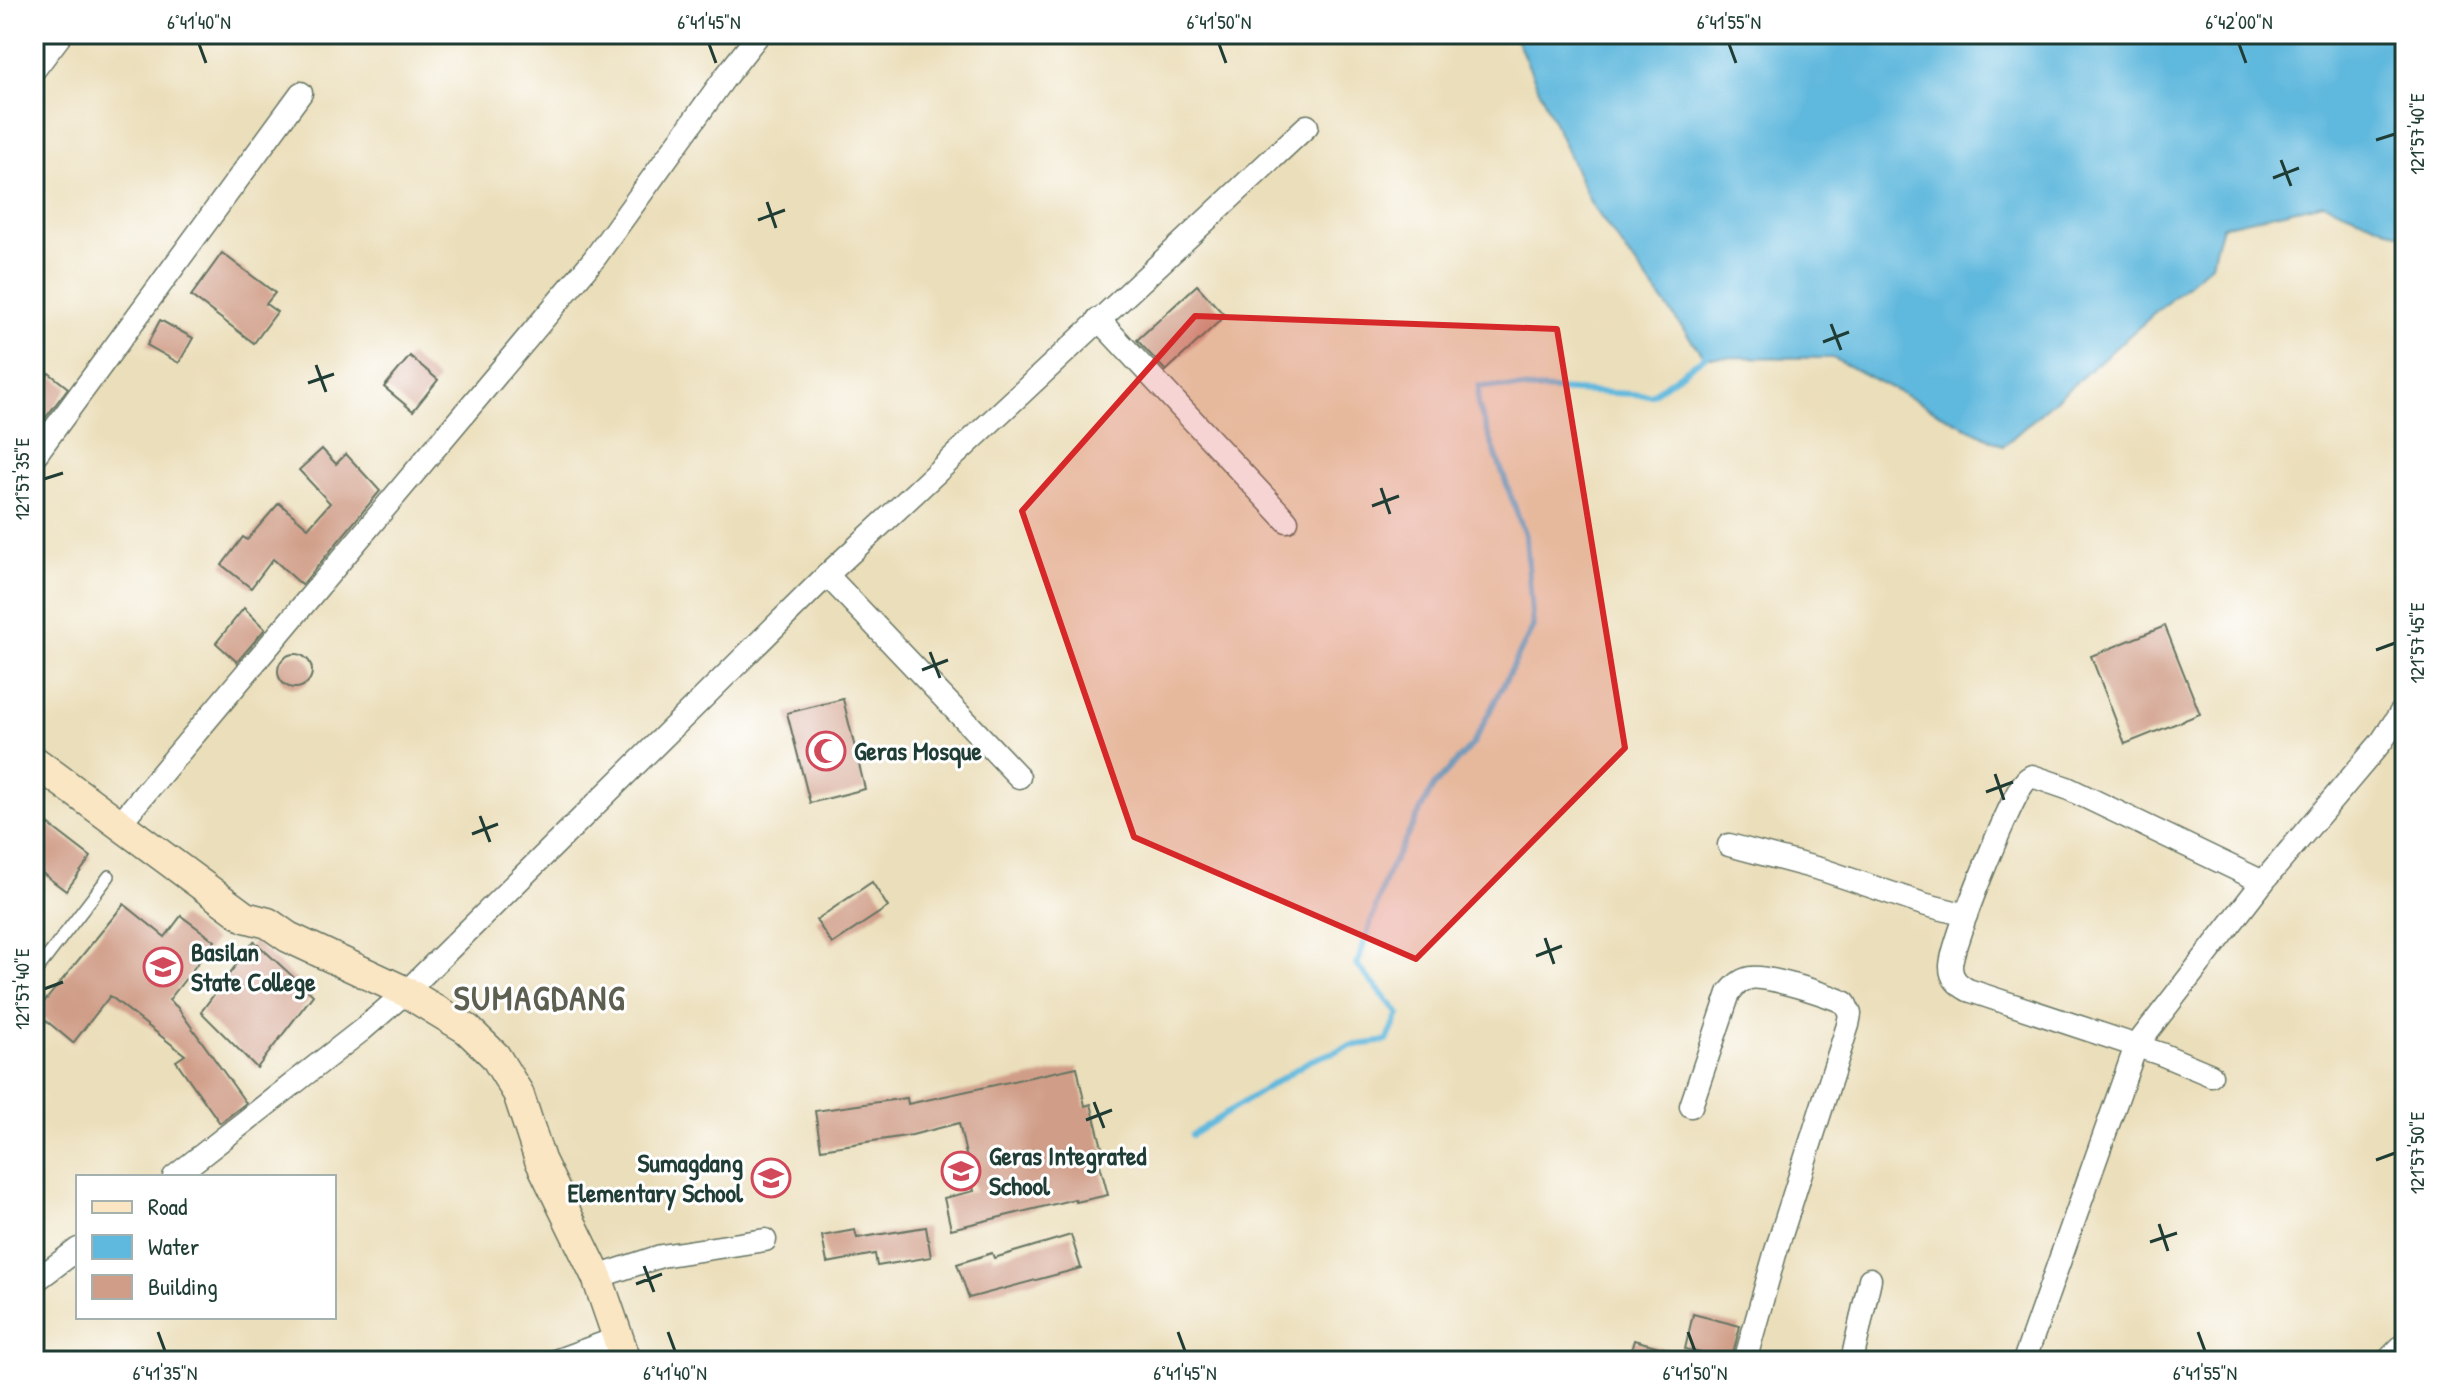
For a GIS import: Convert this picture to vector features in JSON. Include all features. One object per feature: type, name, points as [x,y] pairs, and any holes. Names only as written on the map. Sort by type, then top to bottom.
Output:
[{"type":"street","points":[[120,823],[594,259],[759,34]]},
{"type":"street","points":[[34,70],[60,36]]},
{"type":"street","points":[[36,450],[301,93]]},
{"type":"street","points":[[177,1175],[406,992],[827,575],[1307,126]]},
{"type":"street","points":[[1098,319],[1287,521]]},
{"type":"street","points":[[827,575],[1019,777]]},
{"type":"street","points":[[2024,1361],[2136,1046],[2263,882],[2382,741],[2405,706]]},
{"type":"street","points":[[34,761],[245,917],[268,923],[288,937],[406,992],[467,1029],[495,1056],[518,1093],[540,1160],[597,1277],[622,1350],[555,1361]]},
{"type":"street","points":[[2211,1075],[1961,986],[1955,980],[1950,964],[1966,915],[2013,802],[2025,781],[2032,776],[2067,788],[2263,882]]},
{"type":"street","points":[[1729,845],[1823,870],[1923,904],[1966,915]]},
{"type":"street","points":[[1691,1106],[1729,993],[1737,984],[1748,979],[1766,979],[1845,1003],[1850,1014],[1848,1025],[1775,1254],[1745,1361]]},
{"type":"street","points":[[597,1277],[661,1256],[765,1240]]},
{"type":"street","points":[[34,1282],[76,1250]]},
{"type":"street","points":[[1852,1361],[1870,1279]]},
{"type":"street","points":[[2387,1361],[2405,1343]]},
{"type":"lane","points":[[34,974],[109,876]]},
{"type":"highlighted area","points":[[1195,316],[1557,329],[1625,748],[1416,959],[1134,837],[1022,511]]},
{"type":"water","points":[[1514,34],[2405,34],[2405,236],[2323,203],[2222,226],[2211,264],[2003,446],[1833,358],[1704,357],[1591,204]]},
{"type":"building","points":[[222,253],[275,293],[266,304],[277,312],[254,343],[191,296]]},
{"type":"building","points":[[1197,285],[1225,316],[1166,371],[1137,340]]},
{"type":"building","points":[[160,320],[193,338],[179,363],[147,345]]},
{"type":"building","points":[[410,356],[438,380],[413,411],[384,387]]},
{"type":"building","points":[[49,373],[68,388],[34,433],[34,393]]},
{"type":"building","points":[[322,449],[336,464],[346,454],[380,491],[302,585],[273,559],[251,588],[222,565],[243,537],[247,540],[279,503],[308,528],[330,503],[299,470]]},
{"type":"building","points":[[244,608],[265,629],[237,662],[216,643]]},
{"type":"building","points":[[2165,626],[2200,714],[2125,744],[2091,656]]},
{"type":"building","points":[[295,654],[307,659],[312,671],[307,683],[295,688],[283,683],[278,671],[283,659]]},
{"type":"building","name":"Geras Mosque","points":[[843,699],[865,789],[810,803],[787,713]]},
{"type":"building","points":[[43,820],[91,857],[66,891],[34,867],[34,832]]},
{"type":"building","points":[[872,882],[888,907],[832,944],[816,920]]},
{"type":"building","points":[[124,904],[165,937],[181,916],[215,941],[169,1000],[246,1103],[220,1123],[176,1061],[185,1055],[110,996],[73,1043],[36,1012]]},
{"type":"building","points":[[254,941],[313,995],[257,1068],[201,1012]]},
{"type":"building","points":[[1077,1067],[1085,1106],[1091,1104],[1105,1159],[1099,1161],[1108,1195],[1076,1202],[1075,1199],[951,1229],[944,1198],[974,1191],[959,1123],[912,1135],[821,1149],[815,1111],[907,1098],[908,1104]]},
{"type":"building","points":[[926,1227],[931,1257],[877,1266],[875,1254],[827,1263],[822,1236],[855,1230],[857,1238]]},
{"type":"building","points":[[1071,1235],[1081,1268],[969,1298],[957,1264],[992,1253],[994,1258]]},
{"type":"building","points":[[1693,1314],[1740,1326],[1731,1361],[1685,1349]]},
{"type":"building","points":[[1634,1340],[1692,1356],[1691,1361],[1628,1361]]},
{"type":"waterway","points":[[1192,1135],[1309,1061],[1350,1046],[1387,1041],[1399,1014],[1357,965],[1387,874],[1433,787],[1473,744],[1533,627],[1526,538],[1478,405],[1479,386],[1651,395],[1704,357]]},
{"type":"place","name":"Geras Mosque","points":[[826,751]]},
{"type":"place","name":"Basilan State College","points":[[163,967]]},
{"type":"place","name":"Geras Integrated School","points":[[961,1171]]},
{"type":"place","name":"Sumagdang Elementary School","points":[[771,1178]]},
{"type":"district","name":"SUMAGDANG","points":[[540,998]]}]
